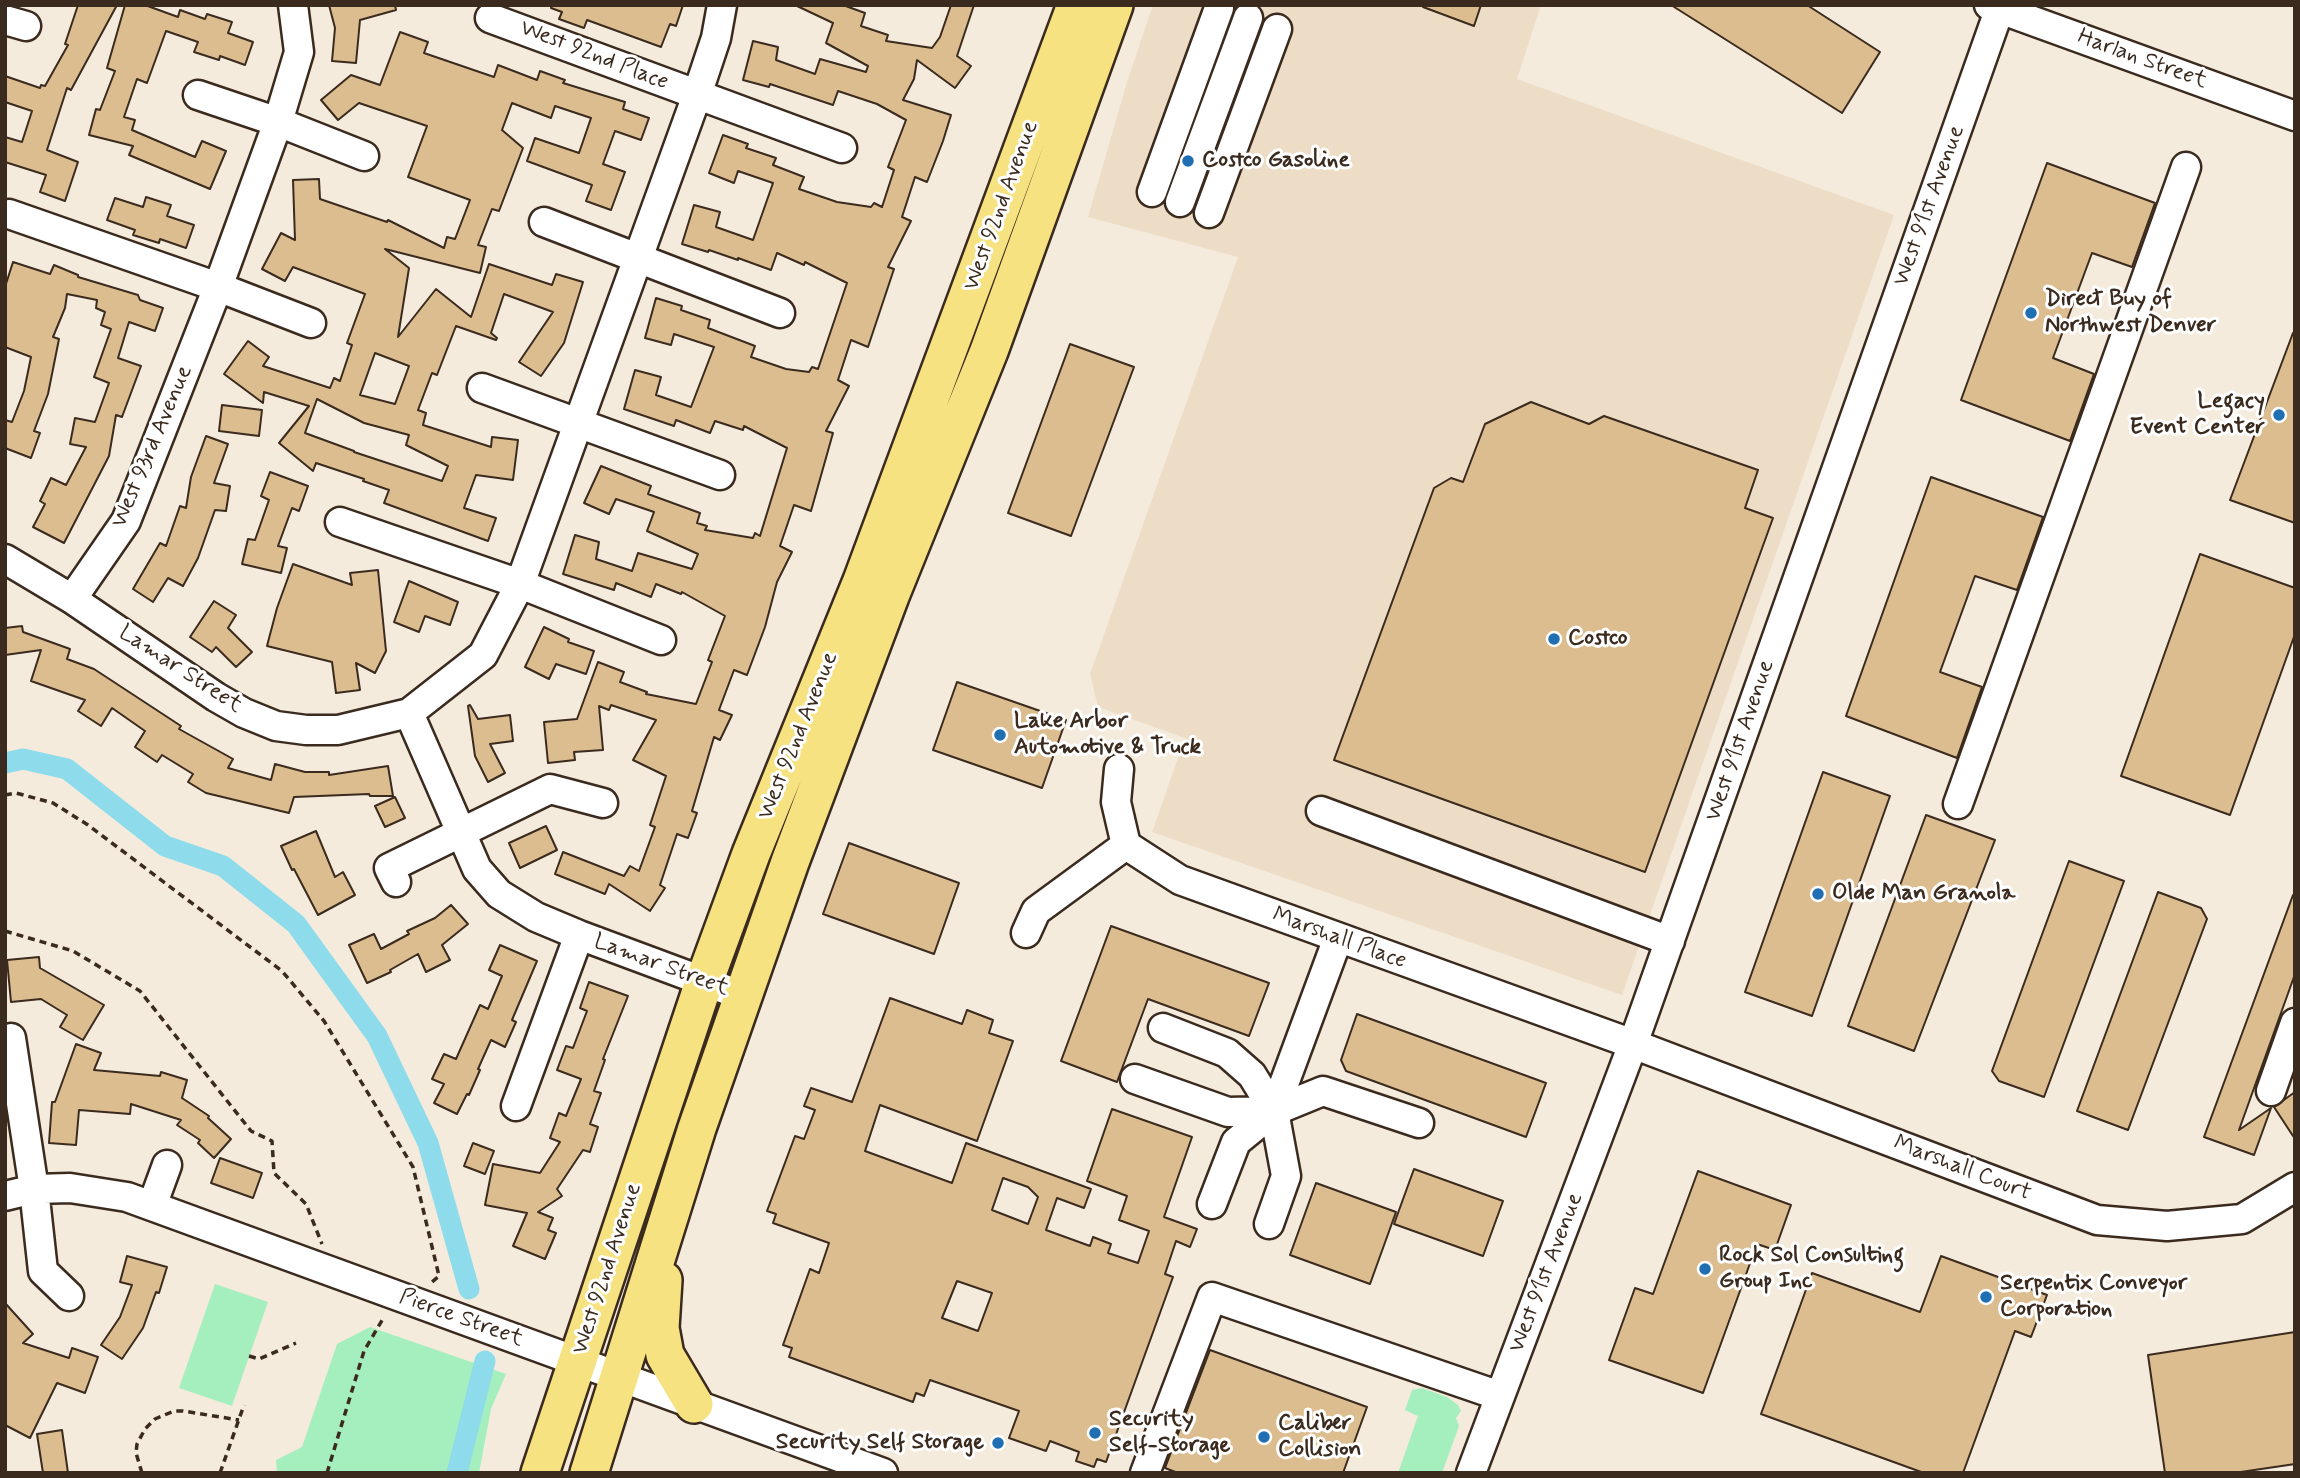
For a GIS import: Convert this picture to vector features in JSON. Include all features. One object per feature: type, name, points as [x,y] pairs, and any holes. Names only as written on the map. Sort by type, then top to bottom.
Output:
[{"type":"main road","name":"West 92nd Avenue","points":[[540,1473],[704,982],[751,854],[862,581],[1076,5]]},
{"type":"main road","name":"West 92nd Avenue","points":[[589,1473],[743,996],[890,596],[989,351],[1041,213],[1114,5]]},
{"type":"main road","points":[[671,1213],[661,1294],[660,1328],[668,1363],[694,1404]]},
{"type":"street","name":"West 93rd Avenue","points":[[72,599],[127,521],[218,287],[278,122],[299,52],[293,5]]},
{"type":"street","name":"West 92nd Place","points":[[409,713],[483,655],[520,584],[697,95],[716,38],[722,5]]},
{"type":"street","name":"Harlan Street","points":[[1997,7],[2295,116]]},
{"type":"street","name":"West 91st Avenue","points":[[1471,1473],[1670,941],[1997,7]]},
{"type":"street","points":[[1242,17],[1175,200],[1242,17]]},
{"type":"street","name":"West 92nd Place","points":[[490,18],[842,148]]},
{"type":"street","points":[[198,95],[278,122],[364,156]]},
{"type":"street","points":[[1958,803],[2186,167]]},
{"type":"street","points":[[1005,201],[1041,213]]},
{"type":"street","points":[[9,214],[218,287],[311,323]]},
{"type":"street","points":[[544,222],[780,313]]},
{"type":"street","points":[[482,388],[720,475]]},
{"type":"street","points":[[340,523],[520,584],[661,640]]},
{"type":"street","name":"Lamar Street","points":[[5,559],[72,599],[216,697],[244,713],[276,726],[338,730],[409,713],[477,869],[499,894],[536,917],[579,935],[743,996]]},
{"type":"street","points":[[1026,933],[1036,911],[1126,845],[1115,802],[1119,769]]},
{"type":"street","points":[[396,882],[389,867],[550,789],[603,803]]},
{"type":"street","points":[[1321,811],[1670,941]]},
{"type":"street","name":"Marshall Place","points":[[1126,845],[1180,880],[1633,1044]]},
{"type":"street","name":"Lamar Street","points":[[516,1106],[579,935]]},
{"type":"street","points":[[1274,1111],[1338,939]]},
{"type":"street","points":[[2295,1023],[2271,1091],[2295,1075]]},
{"type":"street","points":[[1163,1028],[1227,1053],[1252,1075],[1274,1111],[1286,1176],[1269,1224]]},
{"type":"street","points":[[11,1038],[34,1189],[43,1271],[69,1296]]},
{"type":"street","name":"Marshall Court","points":[[1633,1044],[2097,1220],[2167,1226],[2242,1219],[2295,1187]]},
{"type":"street","points":[[1135,1079],[1228,1112],[1274,1111]]},
{"type":"street","points":[[1212,1204],[1236,1142],[1274,1111],[1323,1091],[1419,1123]]},
{"type":"street","points":[[152,1206],[167,1165]]},
{"type":"street","name":"Pierce Street","points":[[5,1196],[34,1189],[69,1188],[127,1197],[883,1473]]},
{"type":"street","points":[[1145,1473],[1212,1297],[1500,1396]]},
{"type":"path","points":[[5,795],[16,793],[53,803],[89,825],[282,971],[324,1021],[413,1167],[439,1276],[427,1287]]},
{"type":"path","points":[[5,931],[74,951],[140,991],[251,1130],[272,1141],[274,1173],[306,1204],[324,1249]]},
{"type":"path","points":[[327,1473],[364,1350],[382,1318]]},
{"type":"path","points":[[249,1356],[259,1359],[296,1343]]},
{"type":"path","points":[[220,1473],[244,1405]]},
{"type":"path","points":[[142,1473],[136,1453],[138,1444],[145,1429],[155,1419],[174,1411],[183,1411],[239,1420]]},
{"type":"shaded area","points":[[1153,5],[1541,5],[1517,79],[1894,215],[1622,995],[1152,832],[1185,738],[1098,707],[1090,674],[1238,257],[1088,217],[1127,82]]},
{"type":"green space","points":[[215,1284],[268,1302],[232,1406],[179,1388]]},
{"type":"green space","points":[[370,1327],[506,1374],[491,1409],[479,1473],[277,1473],[276,1460],[302,1447],[337,1344]]},
{"type":"green space","points":[[1422,1388],[1447,1397],[1458,1405],[1461,1411],[1456,1418],[1459,1426],[1442,1473],[1398,1473],[1418,1416],[1405,1410],[1412,1390]]},
{"type":"building","points":[[78,5],[117,5],[71,90],[67,88],[47,150],[78,162],[65,201],[40,192],[46,175],[5,162],[5,137],[22,142],[32,111],[5,102],[5,76],[40,88],[41,85],[45,86],[68,45],[65,44]]},
{"type":"building","points":[[125,5],[145,5],[178,17],[180,10],[205,19],[207,14],[232,22],[228,33],[253,42],[245,65],[220,56],[219,60],[194,52],[198,42],[166,31],[147,83],[137,79],[124,117],[135,120],[132,130],[195,157],[202,141],[226,151],[210,189],[129,155],[133,146],[89,135],[96,109],[100,110],[115,71],[107,68]]},
{"type":"building","points":[[329,5],[395,5],[396,10],[360,20],[356,63],[332,61],[335,28]]},
{"type":"building","points":[[552,5],[683,5],[676,26],[670,24],[661,47],[587,20],[584,28],[559,19],[562,12],[551,8]]},
{"type":"building","points":[[795,5],[843,5],[865,13],[861,26],[888,35],[886,41],[932,48],[940,37],[951,5],[974,5],[957,56],[971,66],[955,88],[917,60],[914,79],[903,100],[951,115],[943,141],[927,182],[915,177],[902,217],[911,221],[888,267],[894,269],[868,347],[851,340],[838,380],[849,386],[826,431],[833,433],[811,511],[794,505],[780,546],[792,552],[777,582],[765,627],[747,675],[734,670],[719,710],[732,715],[720,740],[714,737],[692,811],[697,813],[688,838],[677,834],[660,885],[665,888],[650,911],[609,884],[605,894],[555,874],[563,852],[624,876],[630,866],[639,871],[655,827],[650,825],[666,776],[633,760],[656,720],[611,705],[609,710],[599,706],[603,750],[574,752],[575,760],[548,763],[544,722],[577,719],[598,662],[624,672],[620,682],[647,692],[646,694],[696,704],[712,662],[708,660],[725,616],[682,592],[681,594],[656,584],[651,597],[616,583],[614,590],[563,574],[575,535],[599,542],[596,559],[632,571],[638,553],[692,569],[698,554],[647,531],[654,512],[616,499],[609,514],[584,503],[601,466],[651,486],[648,494],[700,513],[697,523],[707,526],[705,530],[753,538],[755,533],[760,536],[787,448],[744,426],[743,430],[715,421],[710,433],[676,420],[674,426],[624,409],[635,370],[661,377],[656,395],[691,407],[714,347],[674,334],[671,345],[645,338],[656,298],[682,306],[681,310],[710,320],[708,328],[755,346],[751,357],[786,369],[809,372],[812,367],[818,369],[847,283],[805,262],[804,265],[777,253],[771,270],[738,258],[682,244],[694,205],[720,212],[716,227],[753,240],[773,183],[738,171],[734,183],[709,173],[723,135],[748,144],[746,148],[776,158],[773,165],[804,177],[799,189],[837,202],[871,207],[874,203],[882,207],[894,170],[888,167],[906,120],[877,104],[838,91],[833,105],[770,84],[769,87],[743,80],[753,41],[778,47],[776,60],[815,74],[820,59],[866,72],[868,66],[826,43],[833,23]]},
{"type":"building","points":[[1423,5],[1481,5],[1474,26]]},
{"type":"building","points":[[1671,5],[1807,5],[1880,52],[1842,113]]},
{"type":"building","points":[[400,32],[428,42],[424,53],[494,77],[498,65],[537,80],[540,71],[565,80],[563,83],[625,102],[623,109],[649,118],[641,140],[615,131],[603,164],[625,172],[611,210],[586,201],[592,185],[527,161],[535,138],[579,153],[591,118],[555,106],[551,118],[512,103],[502,130],[523,148],[499,211],[492,209],[478,245],[486,247],[480,273],[385,249],[409,268],[398,337],[436,289],[471,317],[489,264],[552,285],[556,274],[583,282],[564,343],[541,376],[519,362],[553,312],[504,294],[491,333],[496,340],[456,326],[437,375],[432,373],[418,410],[426,413],[423,425],[491,447],[492,437],[518,440],[513,480],[476,475],[464,508],[496,518],[488,541],[384,503],[389,490],[363,481],[364,479],[316,463],[313,471],[279,443],[309,406],[264,392],[263,403],[224,374],[248,341],[269,357],[263,366],[330,388],[334,378],[340,381],[352,345],[347,343],[365,294],[293,267],[285,281],[262,269],[281,233],[295,240],[293,180],[319,179],[320,199],[387,222],[388,220],[444,248],[447,237],[455,239],[470,200],[408,177],[427,126],[359,103],[338,120],[321,100],[351,75],[380,85]],"holes":[[[375,353],[409,366],[395,404],[360,395]],[[317,399],[364,423],[409,435],[406,445],[448,466],[442,481],[305,433]]]},
{"type":"building","name":"Direct Buy of Northwest Denver","points":[[2047,163],[2155,203],[2132,267],[2092,253],[2053,358],[2094,374],[2070,441],[1961,400]]},
{"type":"building","points":[[146,197],[171,205],[167,216],[194,225],[186,248],[160,239],[159,243],[133,235],[135,230],[107,220],[115,198],[143,207]]},
{"type":"building","points":[[13,262],[50,274],[54,265],[78,277],[138,295],[140,300],[163,308],[155,331],[129,322],[118,358],[141,366],[122,417],[116,415],[109,456],[64,543],[33,527],[45,504],[40,501],[51,478],[66,485],[86,447],[70,444],[75,418],[95,422],[109,383],[94,377],[111,329],[101,325],[105,312],[96,308],[97,300],[67,294],[65,308],[53,337],[59,339],[48,394],[34,431],[40,433],[31,458],[5,448],[5,420],[12,422],[24,391],[31,357],[5,347],[5,287]]},
{"type":"building","name":"Legacy Event Center","points":[[2295,333],[2295,523],[2230,500]]},
{"type":"building","points":[[1070,344],[1134,367],[1071,536],[1008,513]]},
{"type":"building","name":"Costco","points":[[1531,402],[1589,424],[1604,416],[1758,470],[1745,508],[1773,518],[1645,872],[1334,760],[1434,488],[1451,478],[1463,482],[1485,424]]},
{"type":"building","points":[[222,405],[262,410],[259,436],[219,431]]},
{"type":"building","points":[[206,436],[228,444],[214,483],[230,486],[226,511],[215,510],[198,558],[183,586],[168,578],[153,602],[133,589],[160,543],[166,546],[180,506],[186,508],[191,477]]},
{"type":"building","points":[[270,472],[308,486],[299,511],[292,508],[278,546],[287,548],[281,573],[242,564],[248,539],[255,540],[269,500],[261,496]]},
{"type":"building","points":[[1931,477],[2043,517],[2017,590],[1975,576],[1940,672],[1982,687],[1957,758],[1846,716]]},
{"type":"building","points":[[2200,554],[2295,588],[2295,634],[2230,815],[2121,776]]},
{"type":"building","points":[[293,564],[352,585],[350,573],[378,570],[386,651],[375,673],[356,663],[360,690],[336,693],[332,662],[267,646]]},
{"type":"building","points":[[409,581],[458,602],[450,625],[425,616],[419,632],[394,622]]},
{"type":"building","points":[[214,601],[236,615],[228,628],[252,652],[236,667],[216,647],[212,652],[190,637]]},
{"type":"building","points":[[22,626],[23,632],[70,649],[67,659],[94,669],[181,726],[179,729],[233,759],[228,768],[271,780],[275,764],[305,772],[329,772],[329,775],[388,766],[393,796],[369,794],[294,797],[289,813],[206,793],[188,782],[193,774],[162,755],[157,762],[135,747],[145,731],[112,708],[101,726],[78,711],[85,700],[31,681],[41,650],[5,655],[5,628]]},
{"type":"building","points":[[544,627],[569,639],[568,642],[594,651],[586,674],[556,664],[549,679],[525,667]]},
{"type":"building","name":"Lake Arbor Automotive & Truck","points":[[957,682],[1066,720],[1042,788],[933,750]]},
{"type":"building","points":[[470,705],[478,719],[510,715],[513,741],[490,744],[505,773],[488,782],[475,756]]},
{"type":"building","name":"Olde Man Granola","points":[[1823,772],[1890,796],[1812,1016],[1745,992]]},
{"type":"building","points":[[395,797],[405,818],[385,827],[375,806]]},
{"type":"building","points":[[1926,815],[1995,840],[1914,1051],[1848,1026]]},
{"type":"building","points":[[546,826],[557,850],[520,868],[509,843]]},
{"type":"building","points":[[316,831],[335,877],[343,872],[355,895],[318,915],[281,846]]},
{"type":"building","points":[[849,843],[959,883],[934,954],[823,914]]},
{"type":"building","points":[[2069,861],[2124,881],[2044,1097],[1999,1081],[1992,1071]]},
{"type":"building","points":[[2158,892],[2201,908],[2207,919],[2128,1130],[2077,1111]]},
{"type":"building","points":[[2293,895],[2295,974],[2239,1130],[2271,1108],[2254,1155],[2204,1137]]},
{"type":"building","points":[[451,905],[468,924],[442,945],[450,960],[426,972],[418,954],[390,970],[391,972],[367,983],[349,945],[374,934],[381,949],[409,934],[407,931],[435,918]]},
{"type":"building","points":[[1111,926],[1269,983],[1249,1036],[1148,999],[1117,1082],[1061,1061]]},
{"type":"building","points":[[500,945],[537,961],[512,1020],[516,1022],[505,1047],[491,1040],[469,1095],[467,1094],[457,1114],[434,1103],[444,1084],[432,1079],[444,1054],[456,1059],[480,1005],[488,1009],[502,976],[489,970]]},
{"type":"building","points":[[39,957],[40,968],[104,1005],[83,1040],[60,1027],[67,1015],[41,999],[11,1002],[7,960]]},
{"type":"building","points":[[589,982],[628,996],[603,1059],[605,1060],[594,1091],[601,1093],[590,1124],[598,1127],[590,1152],[583,1150],[557,1189],[562,1196],[538,1212],[553,1218],[548,1230],[556,1233],[545,1259],[513,1246],[527,1213],[485,1205],[493,1164],[540,1173],[560,1142],[550,1138],[559,1113],[566,1116],[581,1079],[557,1070],[566,1046],[573,1048],[587,1011],[580,1008]]},
{"type":"building","points":[[890,998],[962,1024],[967,1010],[993,1020],[989,1033],[1013,1041],[977,1141],[880,1105],[865,1151],[952,1183],[966,1143],[1091,1189],[1084,1208],[1057,1198],[1046,1230],[1090,1246],[1093,1237],[1111,1244],[1108,1253],[1138,1263],[1149,1231],[1119,1220],[1127,1196],[1087,1181],[1112,1109],[1192,1137],[1164,1217],[1197,1229],[1190,1247],[1176,1241],[1165,1274],[1173,1277],[1106,1462],[1097,1459],[1094,1467],[1076,1461],[1079,1452],[1050,1441],[1046,1451],[1009,1438],[1019,1411],[930,1380],[924,1396],[916,1393],[913,1402],[789,1357],[792,1348],[783,1345],[810,1269],[819,1273],[829,1243],[773,1223],[776,1214],[767,1211],[795,1136],[804,1139],[815,1110],[804,1106],[811,1088],[852,1102]],"holes":[[[1003,1178],[1028,1187],[1038,1197],[1028,1224],[992,1210]],[[957,1281],[992,1293],[978,1331],[942,1318]]]},
{"type":"building","points":[[1357,1014],[1546,1083],[1526,1137],[1346,1071],[1341,1060]]},
{"type":"building","points":[[76,1044],[101,1053],[94,1070],[160,1076],[161,1072],[187,1080],[182,1098],[209,1116],[208,1118],[231,1139],[214,1158],[198,1143],[200,1140],[177,1125],[181,1120],[131,1104],[130,1114],[79,1110],[76,1145],[49,1143],[52,1102],[55,1102]]},
{"type":"building","points":[[2295,1092],[2295,1139],[2274,1107]]},
{"type":"building","points":[[473,1143],[494,1151],[485,1174],[464,1166]]},
{"type":"building","points":[[220,1158],[262,1173],[253,1198],[211,1183]]},
{"type":"building","points":[[1414,1169],[1503,1201],[1483,1256],[1394,1224]]},
{"type":"building","name":"Rock Sol Consulting Group Inc","points":[[1698,1171],[1791,1205],[1775,1250],[1757,1244],[1703,1393],[1609,1360],[1635,1288],[1653,1294]]},
{"type":"building","points":[[1316,1183],[1396,1212],[1370,1284],[1290,1255]]},
{"type":"building","points":[[127,1256],[167,1267],[143,1328],[122,1359],[101,1345],[120,1317],[132,1285],[120,1282]]},
{"type":"building","points":[[1941,1256],[2047,1295],[2031,1337],[2015,1331],[1963,1473],[1924,1473],[1761,1414],[1812,1273],[1920,1312]]},
{"type":"building","points":[[5,1303],[33,1334],[23,1343],[69,1358],[72,1348],[98,1357],[85,1393],[57,1383],[30,1438],[5,1425]]},
{"type":"building","points":[[2295,1332],[2295,1464],[2234,1473],[2165,1473],[2148,1355]]},
{"type":"building","name":"Caliber Collision","points":[[1210,1350],[1367,1407],[1343,1473],[1178,1473],[1165,1468]]},
{"type":"building","points":[[62,1430],[68,1473],[43,1473],[37,1434]]},
{"type":"waterway","points":[[5,763],[23,759],[67,769],[165,846],[223,866],[296,924],[377,1036],[428,1143],[469,1289]]},
{"type":"waterway","points":[[457,1473],[485,1361]]},
{"type":"place","name":"Costco Gasoline","points":[[1188,161]]},
{"type":"place","name":"Direct Buy of Northwest Denver","points":[[2031,313]]},
{"type":"place","name":"Legacy Event Center","points":[[2279,415]]},
{"type":"place","name":"Costco","points":[[1554,639]]},
{"type":"place","name":"Lake Arbor Automotive & Truck","points":[[1000,735]]},
{"type":"place","name":"Olde Man Granola","points":[[1818,894]]},
{"type":"place","name":"Rock Sol Consulting Group Inc","points":[[1705,1269]]},
{"type":"place","name":"Serpentix Conveyor Corporation","points":[[1986,1297]]},
{"type":"place","name":"Security Self-Storage","points":[[1095,1433]]},
{"type":"place","name":"Caliber Collision","points":[[1264,1437]]},
{"type":"place","name":"Security Self Storage","points":[[998,1443]]}]
